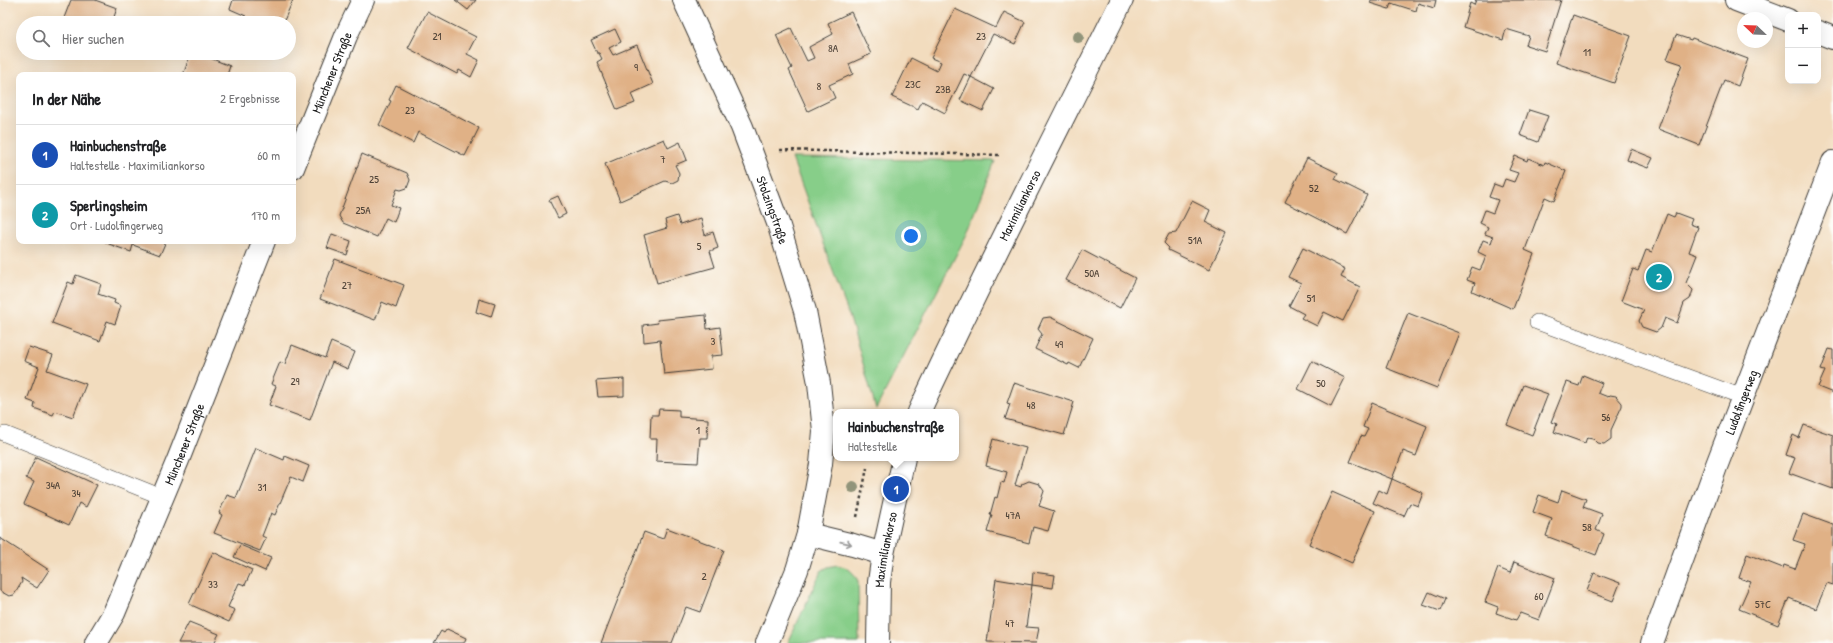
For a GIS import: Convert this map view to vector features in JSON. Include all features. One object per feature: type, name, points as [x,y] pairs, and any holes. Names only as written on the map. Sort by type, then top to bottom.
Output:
[{"type":"street","name":"Münchener Straße","points":[[296,161],[346,36],[363,0]]},
{"type":"street","name":"Stolzingstraße","points":[[684,0],[742,127],[778,223],[805,312],[830,433],[822,464],[808,534],[797,570],[767,643]]},
{"type":"street","name":"Maximiliankorso","points":[[920,409],[971,302],[1122,0]]},
{"type":"street","points":[[1736,0],[1785,19]]},
{"type":"street","points":[[1821,33],[1833,38]]},
{"type":"street","name":"Ludolfingerweg","points":[[1652,643],[1743,397],[1833,162]]},
{"type":"street","name":"Münchener Straße","points":[[96,643],[114,614],[263,244]]},
{"type":"street","name":"Maximiliankorso","points":[[878,643],[879,582],[883,554],[903,461]]},
{"type":"street","points":[[808,534],[883,554]]},
{"type":"lane","points":[[1537,322],[1743,397]]},
{"type":"lane","points":[[5,434],[162,497]]},
{"type":"path","points":[[778,150],[1001,155]]},
{"type":"path","points":[[857,517],[867,468]]},
{"type":"green space","points":[[792,158],[995,161],[967,234],[876,409],[850,318]]},
{"type":"green space","points":[[837,565],[850,570],[858,581],[859,643],[788,643],[821,571],[828,567]]},
{"type":"building","points":[[71,0],[95,0],[117,8],[114,16],[65,16]]},
{"type":"building","points":[[233,0],[293,0],[286,16],[246,16],[230,9]]},
{"type":"building","points":[[455,0],[476,0],[468,10]]},
{"type":"building","points":[[1371,0],[1436,0],[1434,8],[1418,3],[1416,11],[1391,3],[1389,9],[1370,3]]},
{"type":"building","points":[[1476,0],[1561,0],[1545,51],[1526,45],[1529,36],[1506,29],[1503,40],[1463,27],[1470,3],[1474,5]]},
{"type":"building","points":[[955,9],[996,28],[1004,12],[1025,22],[1015,44],[993,34],[971,77],[964,74],[945,113],[922,101],[918,109],[892,97],[911,58],[937,71],[941,62],[931,58]]},
{"type":"building","points":[[427,12],[476,37],[467,54],[479,60],[471,77],[459,70],[457,74],[408,48]]},
{"type":"building","points":[[851,12],[871,54],[849,64],[853,74],[829,85],[835,98],[808,111],[789,70],[792,68],[776,35],[791,28],[807,61],[814,58],[809,47],[833,34],[828,23]]},
{"type":"building","points":[[1573,15],[1631,36],[1614,83],[1556,63]]},
{"type":"building","points":[[615,29],[621,42],[609,48],[613,55],[637,45],[653,84],[631,94],[635,103],[617,110],[597,62],[602,59],[599,53],[597,53],[591,40]]},
{"type":"building","points":[[1676,35],[1691,40],[1692,38],[1748,59],[1738,86],[1724,80],[1699,145],[1658,129],[1682,64],[1667,59]]},
{"type":"building","points":[[188,60],[215,60],[230,66],[228,72],[184,72]]},
{"type":"building","points":[[971,77],[994,89],[983,111],[960,100]]},
{"type":"building","points":[[396,85],[479,128],[465,156],[418,132],[413,143],[379,125],[391,101],[389,100]]},
{"type":"building","points":[[1529,110],[1548,116],[1538,142],[1520,135]]},
{"type":"building","points":[[664,139],[668,148],[680,142],[687,160],[675,165],[679,173],[678,180],[672,183],[665,181],[620,201],[605,164]]},
{"type":"building","points":[[1631,149],[1653,158],[1648,168],[1627,160]]},
{"type":"building","points":[[362,154],[407,173],[410,180],[407,188],[401,190],[397,189],[391,205],[399,208],[394,222],[386,218],[377,237],[343,223],[339,216]]},
{"type":"building","points":[[1515,156],[1527,161],[1528,158],[1544,165],[1545,162],[1566,171],[1554,201],[1545,197],[1525,250],[1534,254],[1513,309],[1472,291],[1475,283],[1467,280],[1472,267],[1480,270],[1483,264],[1486,256],[1478,252],[1483,240],[1491,243],[1493,237],[1485,234],[1488,227],[1480,223],[1485,210],[1493,213],[1498,200],[1489,197],[1494,184],[1502,187],[1505,179],[1514,182],[1518,173],[1509,170]]},
{"type":"building","points":[[1307,158],[1338,173],[1335,179],[1367,195],[1347,234],[1285,202]]},
{"type":"building","points":[[558,196],[566,214],[558,218],[549,200]]},
{"type":"building","points":[[1192,201],[1210,210],[1205,222],[1227,233],[1209,270],[1168,250],[1169,248],[1164,243],[1169,234],[1176,233]]},
{"type":"building","points":[[1676,213],[1692,219],[1690,224],[1698,227],[1689,252],[1697,255],[1686,283],[1693,290],[1690,299],[1684,303],[1677,323],[1665,318],[1661,328],[1656,332],[1642,327],[1639,321],[1644,310],[1621,301],[1633,269],[1638,271],[1646,250],[1652,252],[1667,214],[1674,217]]},
{"type":"building","points":[[677,216],[680,225],[701,218],[705,235],[713,232],[718,248],[710,251],[715,267],[657,283],[644,235],[667,228],[665,220]]},
{"type":"building","points":[[332,234],[351,241],[347,255],[327,248]]},
{"type":"building","points":[[109,244],[165,244],[160,255],[133,245],[131,252]]},
{"type":"building","points":[[1303,248],[1345,269],[1341,277],[1360,287],[1343,321],[1324,312],[1317,326],[1301,318],[1304,314],[1289,306],[1301,283],[1288,277]]},
{"type":"building","points":[[1082,250],[1135,278],[1120,308],[1066,280]]},
{"type":"building","points":[[335,259],[404,285],[396,308],[382,302],[375,320],[320,299]]},
{"type":"building","points":[[76,275],[101,284],[98,294],[115,300],[114,303],[121,306],[115,324],[107,321],[100,341],[52,323],[68,282],[73,284]]},
{"type":"building","points":[[479,299],[495,304],[491,317],[476,312]]},
{"type":"building","points":[[1408,313],[1459,333],[1437,388],[1386,368]]},
{"type":"building","points":[[706,315],[707,329],[720,327],[723,355],[711,356],[712,369],[664,374],[660,340],[644,342],[643,325],[658,323],[657,320]]},
{"type":"building","points":[[1050,317],[1093,338],[1079,368],[1069,363],[1068,365],[1035,349],[1042,334],[1038,329],[1043,318]]},
{"type":"building","points":[[331,342],[355,352],[348,369],[332,362],[310,420],[269,405],[276,386],[271,384],[280,362],[285,364],[292,345],[325,358]]},
{"type":"building","points":[[29,347],[53,355],[47,370],[86,384],[73,417],[55,411],[53,415],[34,408],[35,403],[27,400],[39,367],[24,361]]},
{"type":"building","points":[[1829,349],[1833,350],[1833,393],[1818,387],[1825,371],[1821,370]]},
{"type":"building","points":[[1312,361],[1345,378],[1331,406],[1298,389]]},
{"type":"building","points":[[1583,375],[1602,383],[1598,393],[1608,397],[1610,395],[1616,396],[1622,403],[1611,430],[1611,439],[1604,444],[1598,443],[1593,438],[1587,437],[1585,443],[1554,432],[1557,424],[1551,422],[1567,382],[1579,386]]},
{"type":"building","points":[[624,379],[624,396],[598,397],[596,381]]},
{"type":"building","points":[[1014,383],[1074,402],[1064,435],[1005,419],[1010,404],[1007,403]]},
{"type":"building","points":[[1523,385],[1548,394],[1532,435],[1507,425]]},
{"type":"building","points":[[1372,403],[1427,426],[1416,456],[1403,451],[1392,479],[1350,462],[1361,436],[1364,437],[1368,429],[1363,427]]},
{"type":"building","points":[[659,409],[679,410],[679,417],[708,419],[707,438],[700,438],[698,463],[656,461],[657,439],[650,439],[651,415],[658,415]]},
{"type":"building","points":[[1804,425],[1833,435],[1833,489],[1789,473],[1795,458],[1786,455],[1793,435],[1799,438]]},
{"type":"building","points":[[993,439],[1026,448],[1015,485],[1021,487],[1022,484],[1029,481],[1039,484],[1044,491],[1039,506],[1054,511],[1048,531],[1033,527],[1029,543],[987,532],[995,497],[997,498],[1001,482],[1004,483],[1007,472],[986,466]]},
{"type":"building","points":[[256,448],[284,460],[285,456],[309,466],[303,482],[291,477],[275,515],[271,513],[262,536],[266,538],[260,551],[214,533],[222,515],[219,513],[227,495],[236,498]]},
{"type":"building","points":[[36,457],[97,485],[86,507],[79,503],[69,525],[24,504],[34,482],[26,478]]},
{"type":"building","points":[[1392,479],[1423,493],[1418,506],[1410,503],[1404,516],[1373,503],[1379,490],[1387,494]]},
{"type":"building","points":[[1562,490],[1586,499],[1583,507],[1602,514],[1596,530],[1604,534],[1596,555],[1546,536],[1552,519],[1533,512],[1539,495],[1558,502]]},
{"type":"building","points":[[1332,492],[1375,511],[1352,563],[1309,544]]},
{"type":"building","points":[[1803,514],[1833,525],[1833,585],[1827,583],[1816,609],[1789,598],[1778,625],[1739,609],[1751,582],[1739,578],[1747,554],[1783,568],[1784,565],[1795,569],[1805,544],[1793,540]]},
{"type":"building","points":[[667,528],[724,550],[700,612],[686,607],[672,643],[601,643],[644,532],[663,539]]},
{"type":"building","points":[[0,538],[49,570],[37,588],[21,578],[22,582],[14,595],[9,596],[0,591]]},
{"type":"building","points":[[240,545],[271,558],[265,571],[234,557]]},
{"type":"building","points":[[213,552],[252,570],[245,585],[239,583],[228,607],[235,610],[229,622],[189,604]]},
{"type":"building","points":[[1514,562],[1555,578],[1539,620],[1520,613],[1516,620],[1496,613],[1498,607],[1485,602],[1498,568],[1510,573]]},
{"type":"building","points":[[1033,572],[1055,575],[1053,588],[1032,585]]},
{"type":"building","points":[[1594,573],[1620,583],[1613,601],[1587,591]]},
{"type":"building","points":[[996,579],[1032,585],[1026,627],[1039,628],[1036,643],[987,642]]},
{"type":"building","points":[[1429,592],[1445,599],[1440,611],[1423,605]]},
{"type":"building","points":[[189,622],[219,634],[214,643],[178,643]]},
{"type":"building","points":[[447,629],[466,638],[464,643],[434,643],[441,631],[444,633]]},
{"type":"place","name":"Sperlingsheim","points":[[1659,277]]},
{"type":"place","name":"Hainbuchenstraße","points":[[896,489]]}]
